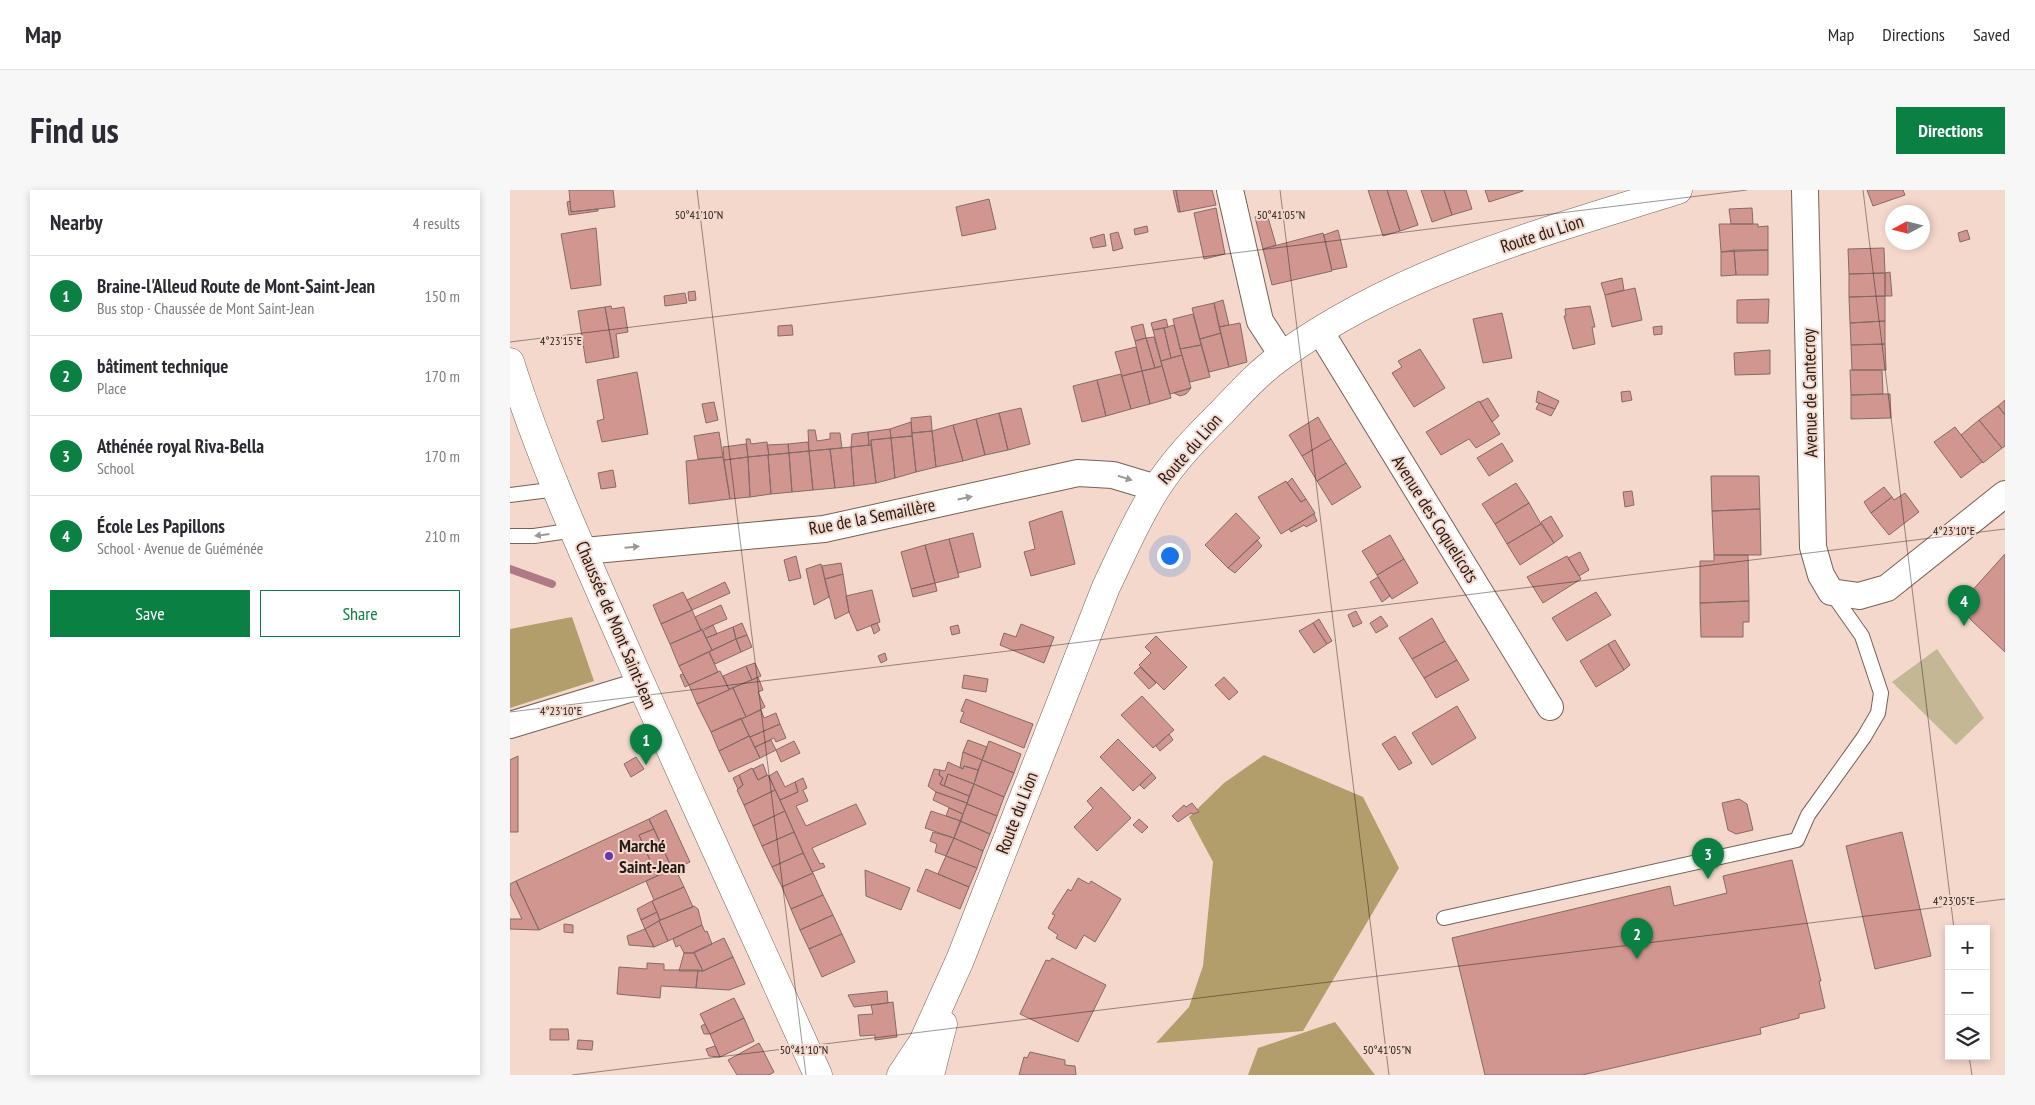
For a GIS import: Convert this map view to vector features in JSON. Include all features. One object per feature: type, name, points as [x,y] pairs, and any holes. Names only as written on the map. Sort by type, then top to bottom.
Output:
[{"type":"street","points":[[1230,190],[1260,321],[1282,355]]},
{"type":"street","name":"Route du Lion","points":[[901,1075],[922,1042],[960,960],[1106,586],[1130,534],[1156,488],[1191,443],[1254,379],[1282,355],[1368,303],[1416,279],[1512,242],[1678,190]]},
{"type":"street","name":"Avenue de Cantecroy","points":[[1805,190],[1813,547],[1820,575],[1830,592]]},
{"type":"street","name":"Avenue des Coquelicots","points":[[1320,331],[1550,707]]},
{"type":"street","name":"Chaussée de Mont Saint-Jean","points":[[510,362],[528,420],[579,541],[681,776],[818,1075]]},
{"type":"street","name":"Rue de la Semaillère","points":[[579,541],[824,529],[1078,473],[1113,475],[1156,488]]},
{"type":"street","points":[[1830,592],[1859,596],[1887,588],[2005,494]]},
{"type":"street","points":[[510,725],[642,685]]},
{"type":"street","name":"Route du Lion","points":[[930,1075],[960,960]]},
{"type":"lane","points":[[510,495],[557,490]]},
{"type":"lane","points":[[510,536],[534,536],[579,541]]},
{"type":"lane","points":[[1444,918],[1797,840],[1808,815],[1864,738],[1878,713],[1881,693],[1862,636],[1830,592]]},
{"type":"shaded area","points":[[572,617],[594,681],[510,708],[510,629]]},
{"type":"shaded area","points":[[1937,649],[1984,718],[1956,745],[1892,682]]},
{"type":"shaded area","points":[[1264,755],[1363,797],[1399,868],[1303,1031],[1156,1043],[1189,1007],[1203,966],[1213,862],[1189,817],[1224,783]]},
{"type":"shaded area","points":[[1335,1022],[1375,1075],[1248,1075],[1258,1048]]},
{"type":"building","points":[[569,190],[613,190],[615,207],[571,212]]},
{"type":"building","points":[[1173,190],[1176,190],[1180,212],[1178,212]]},
{"type":"building","points":[[1176,190],[1212,190],[1216,205],[1180,212]]},
{"type":"building","points":[[1368,190],[1387,190],[1400,231],[1383,236]]},
{"type":"building","points":[[1387,190],[1406,190],[1418,225],[1400,231]]},
{"type":"building","points":[[1421,190],[1444,190],[1452,215],[1432,222]]},
{"type":"building","points":[[1444,190],[1466,190],[1472,209],[1452,215]]},
{"type":"building","points":[[1485,190],[1523,190],[1523,191],[1489,202]]},
{"type":"building","points":[[1867,190],[1903,190],[1905,195],[1873,206]]},
{"type":"building","points":[[989,199],[996,229],[962,236],[956,207]]},
{"type":"building","points":[[570,201],[571,212],[598,209],[598,211],[569,215],[567,202]]},
{"type":"building","points":[[1216,208],[1225,254],[1204,259],[1194,213]]},
{"type":"building","points":[[1752,208],[1753,224],[1731,224],[1729,209]]},
{"type":"building","points":[[1267,214],[1276,245],[1263,249],[1255,217]]},
{"type":"building","points":[[1719,224],[1758,224],[1758,227],[1768,226],[1768,250],[1721,252]]},
{"type":"building","points":[[1147,226],[1148,232],[1135,235],[1134,229]]},
{"type":"building","points":[[596,228],[601,285],[571,289],[561,234]]},
{"type":"building","points":[[1338,230],[1347,267],[1332,270],[1324,235]]},
{"type":"building","points":[[1967,230],[1970,239],[1960,242],[1958,233]]},
{"type":"building","points":[[1118,232],[1123,248],[1113,251],[1110,234]]},
{"type":"building","points":[[1323,233],[1332,271],[1272,285],[1263,249]]},
{"type":"building","points":[[1104,234],[1106,246],[1093,248],[1090,238]]},
{"type":"building","points":[[1884,248],[1885,273],[1849,274],[1848,249]]},
{"type":"building","points":[[1734,250],[1768,250],[1768,275],[1736,275]]},
{"type":"building","points":[[1734,250],[1736,275],[1721,276],[1721,252]]},
{"type":"building","points":[[1890,272],[1892,296],[1885,296],[1885,273]]},
{"type":"building","points":[[1885,273],[1885,296],[1849,297],[1849,274]]},
{"type":"building","points":[[1622,278],[1624,290],[1605,295],[1601,283]]},
{"type":"building","points":[[1635,288],[1642,320],[1612,327],[1605,295]]},
{"type":"building","points":[[695,291],[696,300],[689,301],[688,292]]},
{"type":"building","points":[[685,293],[687,303],[665,306],[664,296]]},
{"type":"building","points":[[1885,296],[1885,321],[1850,323],[1849,297]]},
{"type":"building","points":[[1769,299],[1768,323],[1737,323],[1737,300]]},
{"type":"building","points":[[1223,300],[1229,325],[1219,327],[1214,303]]},
{"type":"building","points":[[1214,303],[1221,333],[1200,339],[1192,308]]},
{"type":"building","points":[[611,306],[612,309],[624,307],[628,332],[616,334],[619,357],[614,358],[605,307]]},
{"type":"building","points":[[1590,306],[1595,327],[1592,327],[1595,344],[1573,349],[1564,316],[1566,316],[1565,309]]},
{"type":"building","points":[[605,307],[614,358],[586,363],[578,311]]},
{"type":"building","points":[[1502,313],[1512,358],[1483,363],[1473,319]]},
{"type":"building","points":[[1193,314],[1201,345],[1180,349],[1173,319]]},
{"type":"building","points":[[1166,319],[1168,327],[1153,330],[1151,323]]},
{"type":"building","points":[[1885,321],[1885,344],[1851,345],[1850,323]]},
{"type":"building","points":[[1240,323],[1247,362],[1229,367],[1219,327]]},
{"type":"building","points":[[1143,324],[1146,338],[1135,341],[1131,327]]},
{"type":"building","points":[[792,325],[793,335],[778,336],[778,326]]},
{"type":"building","points":[[1174,325],[1182,355],[1171,358],[1164,328]]},
{"type":"building","points":[[1662,326],[1662,334],[1654,335],[1653,327]]},
{"type":"building","points":[[1164,328],[1171,358],[1161,361],[1153,330]]},
{"type":"building","points":[[1221,333],[1229,367],[1209,372],[1200,339]]},
{"type":"building","points":[[1154,337],[1162,366],[1155,368],[1146,338]]},
{"type":"building","points":[[1146,338],[1155,368],[1142,371],[1135,341]]},
{"type":"building","points":[[1885,344],[1886,370],[1852,370],[1851,345]]},
{"type":"building","points":[[1201,345],[1210,377],[1190,382],[1180,349]]},
{"type":"building","points":[[1136,347],[1142,371],[1122,376],[1115,352]]},
{"type":"building","points":[[1420,349],[1445,388],[1414,407],[1392,373],[1402,367],[1398,361]]},
{"type":"building","points":[[1770,350],[1770,374],[1735,375],[1734,353]]},
{"type":"building","points":[[1182,355],[1191,388],[1170,394],[1161,361]]},
{"type":"building","points":[[1162,366],[1171,398],[1150,404],[1142,371]]},
{"type":"building","points":[[1850,370],[1882,370],[1883,394],[1851,395]]},
{"type":"building","points":[[1142,371],[1150,404],[1131,409],[1122,376]]},
{"type":"building","points":[[637,372],[648,434],[602,442],[597,421],[604,419],[597,380]]},
{"type":"building","points":[[1121,374],[1131,409],[1106,416],[1097,380]]},
{"type":"building","points":[[1097,380],[1106,416],[1082,422],[1073,386]]},
{"type":"building","points":[[1191,388],[1186,394],[1180,396],[1174,393]]},
{"type":"building","points":[[1538,391],[1559,401],[1555,409],[1536,402]]},
{"type":"building","points":[[1630,391],[1632,400],[1622,402],[1621,392]]},
{"type":"building","points":[[1890,394],[1891,418],[1851,419],[1851,395]]},
{"type":"building","points":[[1488,398],[1499,416],[1492,422],[1480,402]]},
{"type":"building","points":[[2005,400],[2005,415],[1998,406]]},
{"type":"building","points":[[1479,401],[1500,434],[1476,448],[1469,439],[1441,455],[1426,432]]},
{"type":"building","points":[[714,402],[718,420],[706,423],[702,404]]},
{"type":"building","points":[[1539,403],[1555,409],[1551,416],[1536,409]]},
{"type":"building","points":[[1998,406],[2005,415],[2005,446],[2002,448],[1979,420]]},
{"type":"building","points":[[1021,408],[1030,444],[1008,450],[999,413]]},
{"type":"building","points":[[999,413],[1008,450],[985,455],[976,419]]},
{"type":"building","points":[[931,416],[932,431],[912,433],[911,418]]},
{"type":"building","points":[[1318,417],[1331,439],[1302,456],[1289,435]]},
{"type":"building","points":[[976,419],[985,455],[963,461],[953,425]]},
{"type":"building","points":[[1979,420],[2002,448],[1983,463],[1961,435]]},
{"type":"building","points":[[911,422],[912,436],[891,438],[890,429]]},
{"type":"building","points":[[953,425],[963,461],[936,467],[932,431]]},
{"type":"building","points":[[1955,427],[1982,462],[1961,478],[1934,442]]},
{"type":"building","points":[[890,429],[891,438],[871,440],[871,445],[869,445],[868,432]]},
{"type":"building","points":[[808,430],[815,430],[817,441],[830,439],[830,433],[840,433],[842,448],[809,451]]},
{"type":"building","points":[[932,431],[936,467],[916,472],[912,433]]},
{"type":"building","points":[[719,432],[723,457],[698,459],[694,436]]},
{"type":"building","points":[[868,432],[869,445],[851,447],[852,434]]},
{"type":"building","points":[[912,436],[916,472],[895,478],[891,438]]},
{"type":"building","points":[[891,438],[895,478],[876,483],[871,440]]},
{"type":"building","points":[[746,439],[750,439],[751,444],[767,442],[769,455],[748,457]]},
{"type":"building","points":[[1331,439],[1346,463],[1317,481],[1302,456]]},
{"type":"building","points":[[808,442],[809,451],[789,453],[788,444]]},
{"type":"building","points":[[1502,443],[1513,461],[1489,476],[1477,458]]},
{"type":"building","points":[[746,444],[748,457],[724,460],[723,447]]},
{"type":"building","points":[[788,444],[789,453],[769,455],[767,445]]},
{"type":"building","points":[[871,445],[876,483],[854,486],[851,447]]},
{"type":"building","points":[[851,447],[854,486],[835,488],[830,449]]},
{"type":"building","points":[[830,449],[835,488],[813,490],[809,451]]},
{"type":"building","points":[[809,451],[813,490],[792,492],[789,453]]},
{"type":"building","points":[[789,453],[792,492],[771,494],[768,455]]},
{"type":"building","points":[[768,455],[771,494],[750,497],[748,457]]},
{"type":"building","points":[[723,457],[730,499],[689,504],[686,461]]},
{"type":"building","points":[[748,457],[750,497],[730,499],[724,460]]},
{"type":"building","points":[[1346,463],[1361,487],[1332,505],[1317,481]]},
{"type":"building","points":[[613,470],[616,487],[601,489],[598,473]]},
{"type":"building","points":[[1711,476],[1759,476],[1760,509],[1712,511]]},
{"type":"building","points":[[1292,478],[1306,499],[1301,502],[1287,483]]},
{"type":"building","points":[[1286,481],[1301,502],[1306,499],[1315,513],[1281,534],[1258,497]]},
{"type":"building","points":[[1516,483],[1529,503],[1495,524],[1482,504]]},
{"type":"building","points":[[1884,487],[1892,497],[1871,513],[1864,502]]},
{"type":"building","points":[[1632,491],[1634,505],[1625,507],[1623,492]]},
{"type":"building","points":[[1905,493],[1919,512],[1889,535],[1871,513],[1892,497],[1894,500]]},
{"type":"building","points":[[1529,503],[1541,524],[1507,544],[1495,524]]},
{"type":"building","points":[[1760,509],[1761,555],[1714,555],[1712,511]]},
{"type":"building","points":[[1062,511],[1075,564],[1031,576],[1024,552],[1035,549],[1029,522]]},
{"type":"building","points":[[1236,513],[1260,538],[1228,568],[1205,545]]},
{"type":"building","points":[[1314,514],[1317,521],[1291,532],[1289,529]]},
{"type":"building","points":[[1551,516],[1563,536],[1554,543],[1541,522]]},
{"type":"building","points":[[1541,524],[1554,543],[1520,565],[1507,544]]},
{"type":"building","points":[[973,533],[981,567],[958,573],[949,539]]},
{"type":"building","points":[[1390,535],[1404,559],[1377,575],[1362,551]]},
{"type":"building","points":[[949,539],[959,577],[935,583],[925,545]]},
{"type":"building","points":[[1257,540],[1262,546],[1235,573],[1228,568]]},
{"type":"building","points":[[925,545],[935,583],[911,589],[901,552]]},
{"type":"building","points":[[1580,552],[1589,570],[1579,576],[1568,558]]},
{"type":"building","points":[[2005,554],[2005,652],[1971,620],[1960,604]]},
{"type":"building","points":[[1714,555],[1748,555],[1749,601],[1700,603],[1700,561],[1714,561]]},
{"type":"building","points":[[796,556],[801,578],[789,581],[784,560]]},
{"type":"building","points":[[1567,556],[1581,579],[1543,603],[1527,577]]},
{"type":"building","points":[[1404,559],[1418,583],[1392,599],[1377,575]]},
{"type":"building","points":[[841,563],[843,574],[825,579],[822,566]]},
{"type":"building","points":[[821,564],[829,597],[814,605],[806,569]]},
{"type":"building","points":[[843,574],[849,612],[835,619],[825,579]]},
{"type":"building","points":[[1378,577],[1390,596],[1382,602],[1370,582]]},
{"type":"building","points":[[725,582],[730,593],[692,610],[687,600]]},
{"type":"building","points":[[935,583],[937,591],[913,597],[911,589]]},
{"type":"building","points":[[872,590],[880,622],[857,631],[849,612],[846,596]]},
{"type":"building","points":[[683,592],[692,610],[661,624],[653,605]]},
{"type":"building","points":[[1596,592],[1611,615],[1567,641],[1552,618]]},
{"type":"building","points":[[1749,601],[1749,622],[1743,622],[1743,637],[1701,637],[1700,603]]},
{"type":"building","points":[[721,605],[727,619],[701,630],[695,617]]},
{"type":"building","points":[[692,610],[701,630],[670,644],[661,624]]},
{"type":"building","points":[[1356,611],[1362,623],[1353,627],[1348,615]]},
{"type":"building","points":[[1381,616],[1388,626],[1376,633],[1370,623]]},
{"type":"building","points":[[1432,618],[1445,641],[1412,659],[1399,638]]},
{"type":"building","points":[[1319,619],[1332,641],[1327,644],[1313,623]]},
{"type":"building","points":[[742,623],[747,635],[736,639],[733,627]]},
{"type":"building","points":[[877,623],[880,630],[874,634],[871,625]]},
{"type":"building","points":[[1313,623],[1327,644],[1314,653],[1299,631]]},
{"type":"building","points":[[1021,624],[1054,637],[1044,663],[1000,645],[1004,633],[1016,637]]},
{"type":"building","points":[[713,625],[717,634],[706,638],[703,631]]},
{"type":"building","points":[[958,625],[960,633],[952,635],[950,627]]},
{"type":"building","points":[[733,627],[736,639],[712,650],[706,638]]},
{"type":"building","points":[[702,630],[712,650],[679,666],[670,644]]},
{"type":"building","points":[[747,635],[752,647],[741,652],[736,639]]},
{"type":"building","points":[[1156,636],[1187,667],[1164,690],[1139,665],[1151,653],[1145,647]]},
{"type":"building","points":[[736,639],[741,652],[715,664],[709,652]]},
{"type":"building","points":[[1615,640],[1630,665],[1624,670],[1608,644]]},
{"type":"building","points":[[1445,641],[1457,660],[1424,678],[1412,659]]},
{"type":"building","points":[[1608,644],[1624,670],[1596,687],[1580,661]]},
{"type":"building","points":[[709,652],[718,672],[689,685],[679,666]]},
{"type":"building","points":[[885,653],[887,660],[881,663],[878,656]]},
{"type":"building","points":[[1457,660],[1469,680],[1436,698],[1424,678]]},
{"type":"building","points":[[755,663],[761,676],[752,680],[746,666]]},
{"type":"building","points":[[746,666],[752,680],[729,689],[723,676]]},
{"type":"building","points":[[1140,667],[1156,683],[1149,689],[1134,673]]},
{"type":"building","points":[[720,671],[729,690],[697,704],[689,685]]},
{"type":"building","points":[[683,674],[689,685],[685,687],[680,675]]},
{"type":"building","points":[[964,675],[988,679],[986,692],[962,688]]},
{"type":"building","points":[[758,677],[763,690],[758,692],[765,707],[746,717],[733,688]]},
{"type":"building","points":[[1224,677],[1238,692],[1229,700],[1215,685]]},
{"type":"building","points":[[733,688],[746,717],[711,732],[697,704]]},
{"type":"building","points":[[1142,696],[1174,730],[1153,748],[1121,715]]},
{"type":"building","points":[[966,699],[1033,724],[1024,748],[960,722],[964,712],[961,711]]},
{"type":"building","points":[[1457,706],[1476,738],[1432,765],[1412,733]]},
{"type":"building","points":[[761,710],[764,718],[776,713],[780,724],[750,737],[741,719]]},
{"type":"building","points":[[741,718],[749,736],[719,751],[711,732]]},
{"type":"building","points":[[780,724],[786,738],[776,742],[774,738],[755,747],[750,737]]},
{"type":"building","points":[[1169,734],[1173,740],[1160,751],[1156,746]]},
{"type":"building","points":[[749,736],[760,758],[729,772],[719,751]]},
{"type":"building","points":[[1395,736],[1412,763],[1399,770],[1382,744]]},
{"type":"building","points":[[1118,739],[1152,773],[1133,791],[1100,757]]},
{"type":"building","points":[[771,740],[776,750],[760,758],[755,747]]},
{"type":"building","points":[[968,740],[987,747],[982,760],[963,752]]},
{"type":"building","points":[[794,741],[800,753],[781,762],[776,750]]},
{"type":"building","points":[[989,741],[1021,754],[1014,773],[982,760]]},
{"type":"building","points":[[963,752],[982,760],[978,770],[964,766],[963,769],[960,767]]},
{"type":"building","points":[[518,756],[518,832],[510,832],[510,760]]},
{"type":"building","points":[[636,757],[644,769],[631,777],[624,764]]},
{"type":"building","points":[[982,760],[1014,773],[1004,797],[974,784]]},
{"type":"building","points":[[948,762],[963,769],[964,766],[978,770],[974,784],[948,774],[944,786],[940,784],[943,778],[939,775],[940,770],[945,771]]},
{"type":"building","points":[[763,764],[767,775],[758,780],[753,769]]},
{"type":"building","points":[[752,768],[758,780],[768,775],[775,790],[744,805],[737,790],[743,785],[739,775]]},
{"type":"building","points":[[934,769],[940,770],[939,775],[943,778],[940,784],[969,796],[967,803],[936,792],[928,786]]},
{"type":"building","points":[[777,771],[785,787],[795,782],[798,792],[780,800],[769,776]]},
{"type":"building","points":[[1152,773],[1156,778],[1144,789],[1140,785]]},
{"type":"building","points":[[948,774],[974,784],[969,796],[944,786]]},
{"type":"building","points":[[739,775],[743,785],[738,789],[733,778]]},
{"type":"building","points":[[803,778],[807,788],[803,790],[808,801],[796,806],[806,826],[856,804],[866,824],[812,848],[820,864],[823,863],[825,867],[812,872],[780,800],[798,792],[795,782]]},
{"type":"building","points":[[974,784],[1004,797],[997,816],[967,804]]},
{"type":"building","points":[[1101,787],[1131,818],[1097,851],[1074,827],[1093,808],[1087,801]]},
{"type":"building","points":[[775,790],[785,811],[753,826],[744,805]]},
{"type":"building","points":[[936,792],[967,803],[963,814],[933,800]]},
{"type":"building","points":[[1739,799],[1747,804],[1753,830],[1736,834],[1728,830],[1722,803]]},
{"type":"building","points":[[1192,803],[1199,812],[1191,813],[1178,822],[1172,816],[1184,805],[1186,807]]},
{"type":"building","points":[[967,804],[997,816],[990,834],[960,821]]},
{"type":"building","points":[[949,808],[963,814],[961,821],[946,816]]},
{"type":"building","points":[[666,810],[690,862],[673,870],[649,819]]},
{"type":"building","points":[[785,811],[794,832],[762,846],[753,826]]},
{"type":"building","points":[[931,811],[961,821],[954,838],[925,828]]},
{"type":"building","name":"Marché Saint-Jean","points":[[649,819],[654,829],[639,835],[657,876],[539,930],[516,881]]},
{"type":"building","points":[[1139,819],[1148,827],[1142,833],[1133,825]]},
{"type":"building","points":[[960,821],[990,834],[983,851],[954,838]]},
{"type":"building","points":[[654,829],[672,869],[657,876],[639,835]]},
{"type":"building","points":[[794,832],[803,853],[772,867],[762,846]]},
{"type":"building","points":[[933,832],[954,838],[946,856],[935,852],[937,844],[930,841]]},
{"type":"building","points":[[1902,832],[1931,956],[1875,969],[1846,846]]},
{"type":"building","points":[[954,838],[983,851],[977,868],[946,856]]},
{"type":"building","points":[[803,853],[813,873],[782,887],[772,867]]},
{"type":"building","points":[[946,856],[977,868],[969,887],[938,874]]},
{"type":"building","points":[[1792,860],[1821,981],[1819,981],[1825,1008],[1799,1014],[1799,1018],[1760,1028],[1761,1034],[1582,1075],[1485,1075],[1452,938],[1670,886],[1674,906],[1727,893],[1723,876]]},
{"type":"building","points":[[675,868],[684,887],[654,900],[646,881]]},
{"type":"building","points":[[926,869],[969,887],[960,909],[917,891]]},
{"type":"building","points":[[865,870],[910,888],[901,910],[866,896]]},
{"type":"building","points":[[813,873],[823,895],[791,909],[782,887]]},
{"type":"building","points":[[1078,878],[1089,884],[1091,881],[1121,899],[1095,942],[1084,935],[1076,949],[1056,938],[1058,935],[1048,928],[1055,915],[1052,914],[1068,889],[1071,891]]},
{"type":"building","points":[[516,881],[539,930],[510,929],[510,919],[522,919],[510,894],[510,884]]},
{"type":"building","points":[[684,887],[693,907],[660,920],[652,901]]},
{"type":"building","points":[[823,895],[833,915],[800,930],[791,909]]},
{"type":"building","points":[[652,901],[657,912],[641,920],[637,909]]},
{"type":"building","points":[[694,906],[698,909],[702,925],[668,941],[659,921]]},
{"type":"building","points":[[657,912],[660,920],[645,929],[641,920]]},
{"type":"building","points":[[833,915],[842,934],[809,949],[800,930]]},
{"type":"building","points":[[659,921],[668,941],[654,947],[645,929]]},
{"type":"building","points":[[564,924],[573,925],[573,933],[564,932]]},
{"type":"building","points":[[702,925],[705,932],[707,931],[712,944],[694,953],[684,953],[680,945],[676,947],[673,939]]},
{"type":"building","points":[[645,929],[654,947],[629,945],[627,936]]},
{"type":"building","points":[[842,934],[855,962],[822,977],[809,949]]},
{"type":"building","points":[[724,938],[733,957],[703,971],[694,952]]},
{"type":"building","points":[[684,953],[694,953],[703,971],[679,971]]},
{"type":"building","points":[[733,957],[745,984],[729,990],[696,988],[698,970],[703,971]]},
{"type":"building","points":[[1052,958],[1106,985],[1078,1042],[1020,1014],[1046,960],[1050,961]]},
{"type":"building","points":[[647,963],[664,964],[664,970],[698,970],[696,988],[661,986],[660,998],[617,994],[619,967],[647,969]]},
{"type":"building","points":[[887,991],[888,1003],[854,1007],[848,995]]},
{"type":"building","points":[[734,998],[744,1018],[710,1034],[700,1014]]},
{"type":"building","points":[[893,1002],[897,1037],[875,1040],[875,1035],[860,1036],[858,1015],[873,1014],[871,1005]]},
{"type":"building","points":[[744,1018],[754,1041],[720,1057],[710,1034]]},
{"type":"building","points":[[705,1024],[710,1034],[704,1034],[701,1026]]},
{"type":"building","points":[[550,1029],[568,1029],[569,1040],[550,1040]]},
{"type":"building","points":[[578,1040],[593,1041],[592,1050],[577,1049]]},
{"type":"building","points":[[759,1043],[774,1072],[769,1075],[737,1075],[728,1060]]},
{"type":"building","points":[[715,1046],[720,1057],[709,1056],[706,1049]]},
{"type":"building","points":[[1030,1052],[1065,1060],[1065,1065],[1075,1066],[1076,1075],[1019,1075],[1024,1057],[1027,1058]]},
{"type":"waterway","points":[[510,569],[552,584]]},
{"type":"place","name":"École Les Papillons","points":[[1964,626]]},
{"type":"place","name":"Braine-l'Alleud Route de Mont-Saint-Jean","points":[[646,765]]},
{"type":"place","name":"Marché Saint-Jean","points":[[609,856]]},
{"type":"place","name":"Athénée royal Riva-Bella","points":[[1708,879]]},
{"type":"place","name":"bâtiment technique","points":[[1637,959]]}]
